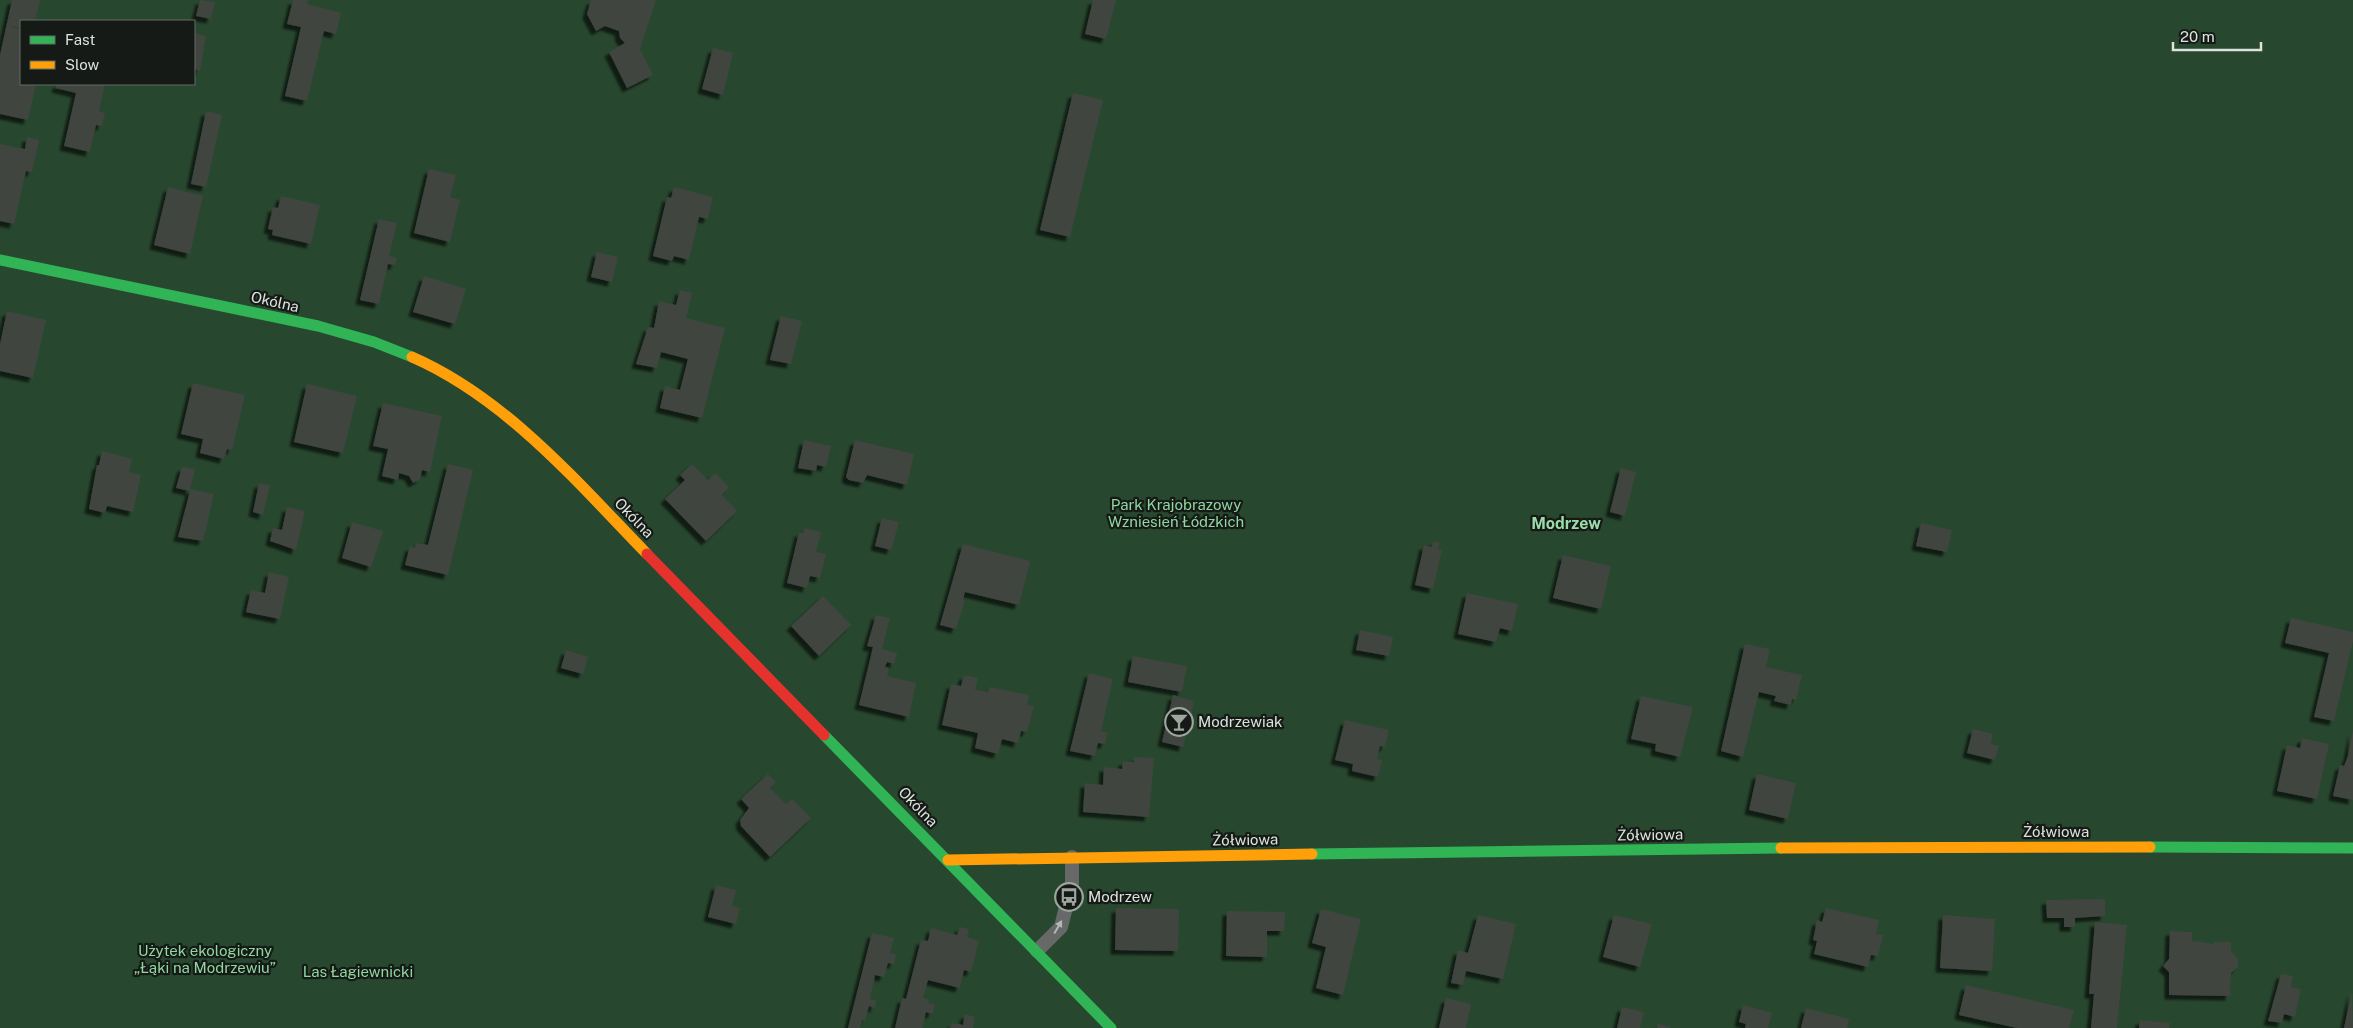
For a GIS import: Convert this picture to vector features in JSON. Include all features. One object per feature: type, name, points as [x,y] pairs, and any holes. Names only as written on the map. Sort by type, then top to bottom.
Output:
[{"type":"street","name":"Okólna","points":[[0,260],[250,312],[343,334],[410,356],[451,377],[507,418],[574,479],[1111,1028]]},
{"type":"street","name":"Żółwiowa","points":[[948,860],[1982,846],[2353,848]]},
{"type":"lane","points":[[1037,951],[1060,927],[1072,883],[1072,857]]},
{"type":"green space","name":"Park Krajobrazowy Wzniesień Łódzkich","points":[[0,0],[2353,0],[2353,1028],[0,1028]]},
{"type":"building","points":[[12,0],[40,0],[35,20],[20,20],[20,28],[11,26],[20,29],[20,85],[36,85],[28,120],[0,114],[0,55]]},
{"type":"building","points":[[200,0],[215,2],[211,19],[196,16]]},
{"type":"building","points":[[293,0],[308,0],[307,4],[341,13],[336,34],[324,31],[307,101],[285,96],[301,27],[287,24]]},
{"type":"building","points":[[591,0],[656,0],[640,49],[653,75],[627,88],[609,52],[625,43],[620,38],[619,31],[605,26],[596,31],[587,14]]},
{"type":"building","points":[[1093,0],[1116,0],[1106,39],[1085,34]]},
{"type":"building","points":[[195,33],[206,36],[200,71],[195,69]]},
{"type":"building","points":[[713,48],[733,53],[723,95],[702,89]]},
{"type":"building","points":[[57,85],[105,85],[99,111],[105,113],[102,126],[96,125],[90,152],[64,146],[76,93],[56,88]]},
{"type":"building","points":[[1073,93],[1103,100],[1070,237],[1040,230]]},
{"type":"building","points":[[206,111],[222,115],[206,187],[191,184]]},
{"type":"building","points":[[27,137],[39,140],[32,172],[26,171],[14,224],[0,221],[0,144],[25,149]]},
{"type":"building","points":[[429,169],[456,175],[450,197],[460,200],[450,242],[414,233]]},
{"type":"building","points":[[168,187],[203,196],[190,254],[154,245]]},
{"type":"building","points":[[674,187],[713,197],[708,219],[699,217],[689,260],[674,256],[672,261],[653,256],[667,197],[671,198]]},
{"type":"building","points":[[281,196],[320,205],[311,244],[272,235],[273,230],[268,229],[273,207],[278,208]]},
{"type":"building","points":[[379,219],[397,223],[389,256],[397,258],[395,265],[388,264],[379,304],[360,300]]},
{"type":"building","points":[[597,252],[618,257],[612,282],[591,277]]},
{"type":"building","points":[[424,276],[466,289],[455,324],[413,312]]},
{"type":"building","points":[[680,290],[692,293],[686,318],[725,328],[702,418],[660,408],[665,386],[680,390],[688,359],[661,352],[657,368],[636,364],[648,327],[654,328],[659,301],[676,305]]},
{"type":"building","points":[[7,311],[46,320],[33,378],[0,371],[0,344]]},
{"type":"building","points":[[781,316],[802,321],[791,364],[770,360]]},
{"type":"building","points":[[193,383],[245,395],[232,450],[227,449],[224,459],[200,453],[203,439],[181,434]]},
{"type":"building","points":[[307,384],[357,396],[343,453],[294,442]]},
{"type":"building","points":[[383,403],[442,416],[430,472],[422,470],[420,479],[413,483],[409,476],[399,473],[398,480],[382,476],[388,449],[373,446]]},
{"type":"building","points":[[804,440],[831,446],[826,467],[817,465],[816,471],[798,468]]},
{"type":"building","points":[[855,440],[914,454],[907,485],[867,475],[863,483],[849,480],[846,477]]},
{"type":"building","points":[[102,451],[132,459],[129,472],[141,475],[133,512],[107,506],[105,513],[89,509],[97,465],[99,465]]},
{"type":"building","points":[[448,464],[473,470],[448,575],[405,565],[410,546],[415,548],[416,543],[428,545]]},
{"type":"building","points":[[692,464],[708,480],[715,473],[729,487],[722,495],[737,511],[706,541],[665,499],[685,480],[680,475]]},
{"type":"building","points":[[182,467],[195,469],[190,489],[214,494],[203,541],[178,537],[190,491],[176,488]]},
{"type":"building","points":[[1621,468],[1636,472],[1625,516],[1610,512]]},
{"type":"building","points":[[259,483],[270,485],[263,515],[253,512]]},
{"type":"building","points":[[287,507],[305,511],[296,550],[270,541],[273,528],[282,530]]},
{"type":"building","points":[[882,518],[899,522],[891,550],[875,546]]},
{"type":"building","points":[[352,522],[383,531],[371,567],[342,558]]},
{"type":"building","points":[[1921,523],[1952,530],[1947,552],[1916,546]]},
{"type":"building","points":[[805,528],[821,532],[816,552],[826,554],[820,578],[810,576],[807,588],[787,583],[799,532],[803,533]]},
{"type":"building","points":[[1433,541],[1440,543],[1438,549],[1442,550],[1433,589],[1415,585],[1424,545],[1432,547]]},
{"type":"building","points":[[963,544],[1030,561],[1019,605],[965,592],[963,599],[965,600],[956,629],[940,625]]},
{"type":"building","points":[[1563,555],[1611,566],[1601,609],[1553,598]]},
{"type":"building","points":[[269,572],[289,577],[280,619],[246,612],[251,590],[265,593]]},
{"type":"building","points":[[1467,593],[1518,604],[1512,631],[1500,628],[1496,642],[1458,634]]},
{"type":"building","points":[[823,596],[851,625],[819,656],[791,626]]},
{"type":"building","points":[[876,615],[890,618],[882,649],[897,653],[894,664],[887,662],[885,667],[889,668],[887,676],[916,683],[909,717],[859,705],[873,647],[867,646]]},
{"type":"building","points":[[2291,618],[2353,632],[2353,641],[2334,721],[2314,717],[2329,653],[2285,643]]},
{"type":"building","points":[[1360,630],[1393,637],[1389,656],[1356,650]]},
{"type":"building","points":[[1745,644],[1770,649],[1766,667],[1802,675],[1796,700],[1792,699],[1791,705],[1774,701],[1776,696],[1759,692],[1743,757],[1721,751]]},
{"type":"building","points":[[566,650],[588,657],[583,674],[561,668]]},
{"type":"building","points":[[1133,656],[1187,666],[1182,692],[1128,682]]},
{"type":"building","points":[[1089,673],[1113,679],[1101,731],[1108,733],[1105,744],[1098,743],[1095,756],[1070,751]]},
{"type":"building","points":[[964,675],[978,678],[975,690],[988,692],[990,687],[1029,695],[1027,705],[1034,706],[1027,732],[1021,731],[1018,743],[1002,739],[998,754],[975,748],[978,733],[942,725],[951,684],[961,686]]},
{"type":"building","points":[[1173,695],[1194,701],[1183,747],[1162,742]]},
{"type":"building","points":[[1641,696],[1693,707],[1680,757],[1655,751],[1656,744],[1631,739]]},
{"type":"building","points":[[1345,720],[1389,730],[1385,747],[1380,746],[1377,759],[1382,760],[1378,777],[1352,771],[1353,764],[1335,760]]},
{"type":"building","points":[[1973,729],[1993,734],[1991,744],[1999,746],[1995,760],[1967,753]]},
{"type":"building","points":[[2353,730],[2353,800],[2333,796],[2340,765],[2344,766],[2348,756]]},
{"type":"building","points":[[2302,738],[2329,744],[2317,799],[2277,791],[2287,745],[2300,748]]},
{"type":"building","points":[[1134,757],[1154,758],[1149,817],[1083,812],[1085,783],[1103,785],[1104,767],[1122,769],[1123,761],[1134,762]]},
{"type":"building","points":[[768,774],[776,782],[770,788],[786,804],[792,799],[811,818],[770,857],[741,826],[740,820],[749,808],[741,799]]},
{"type":"building","points":[[1757,774],[1796,783],[1788,819],[1749,810]]},
{"type":"building","points":[[716,885],[736,890],[732,906],[740,908],[736,924],[708,917]]},
{"type":"building","points":[[2105,899],[2105,916],[2075,918],[2075,927],[2064,927],[2064,918],[2047,918],[2046,900]]},
{"type":"building","points":[[1116,908],[1179,909],[1178,951],[1115,950]]},
{"type":"building","points":[[1826,908],[1879,920],[1876,934],[1883,935],[1878,956],[1871,955],[1868,967],[1814,954],[1817,941],[1813,940],[1817,920],[1822,922]]},
{"type":"building","points":[[1321,909],[1361,919],[1343,995],[1316,988],[1326,947],[1312,943]]},
{"type":"building","points":[[1227,911],[1285,912],[1284,931],[1267,931],[1267,957],[1226,956]]},
{"type":"building","points":[[1478,915],[1516,924],[1503,979],[1466,971],[1463,985],[1451,983],[1458,950],[1468,953]]},
{"type":"building","points":[[1614,915],[1652,924],[1640,967],[1603,957]]},
{"type":"building","points":[[1943,915],[1995,919],[1992,971],[1940,968]]},
{"type":"building","points":[[2095,922],[2127,925],[2117,1028],[2091,1028],[2094,994],[2089,994]]},
{"type":"building","points":[[960,927],[969,929],[967,937],[979,941],[971,972],[964,970],[960,988],[928,980],[923,998],[929,999],[928,1003],[935,1005],[932,1014],[926,1012],[922,1028],[895,1028],[902,998],[906,999],[921,940],[928,941],[931,928],[957,935]]},
{"type":"building","points":[[2170,931],[2192,932],[2192,941],[2214,944],[2214,942],[2231,942],[2231,951],[2238,959],[2238,967],[2231,973],[2230,996],[2169,995],[2169,972],[2163,966],[2169,959]]},
{"type":"building","points":[[872,933],[894,938],[890,953],[896,954],[894,964],[888,963],[884,977],[875,975],[870,999],[876,1000],[875,1008],[869,1006],[865,1021],[862,1020],[860,1028],[848,1028]]},
{"type":"building","points":[[2281,974],[2293,976],[2291,987],[2301,989],[2295,1017],[2284,1014],[2282,1023],[2268,1021]]},
{"type":"building","points":[[1966,985],[2074,1010],[2069,1028],[2017,1028],[1959,1015]]},
{"type":"building","points":[[2352,991],[2353,1028],[2344,1028]]},
{"type":"building","points":[[1446,998],[1471,1004],[1466,1028],[1439,1028]]},
{"type":"building","points":[[1743,1005],[1772,1013],[1768,1028],[1745,1028],[1746,1024],[1739,1022]]},
{"type":"building","points":[[1622,1007],[1644,1012],[1640,1028],[1617,1028]]},
{"type":"building","points":[[1806,1008],[1849,1019],[1847,1028],[1801,1028]]},
{"type":"building","points":[[965,1014],[975,1017],[973,1028],[950,1028],[952,1023],[963,1025]]},
{"type":"building","points":[[2140,1020],[2170,1023],[2169,1028],[2139,1028]]},
{"type":"building","points":[[1658,1024],[1670,1027],[1670,1028],[1657,1028]]},
{"type":"traffic: fast","points":[[0,260],[318,326],[374,342],[412,357]]},
{"type":"traffic: fast","points":[[824,735],[1111,1028]]},
{"type":"traffic: fast","points":[[2150,847],[2353,848]]},
{"type":"traffic: fast","points":[[1312,854],[1781,848]]},
{"type":"traffic: slow","points":[[412,357],[446,374],[479,395],[509,418],[567,471],[647,554]]},
{"type":"traffic: slow","points":[[1781,848],[2150,847]]},
{"type":"traffic: slow","points":[[948,860],[1312,854]]},
{"type":"traffic: jam","points":[[647,554],[824,735]]},
{"type":"place","name":"Modrzewiak","points":[[1179,722]]},
{"type":"place","name":"Modrzew","points":[[1069,897]]},
{"type":"district","name":"Modrzew","points":[[1566,523]]},
{"type":"park label","name":"Użytek ekologiczny „Łąki na Modrzewiu”","points":[[205,960]]},
{"type":"park label","name":"Las Łagiewnicki","points":[[358,972]]}]
